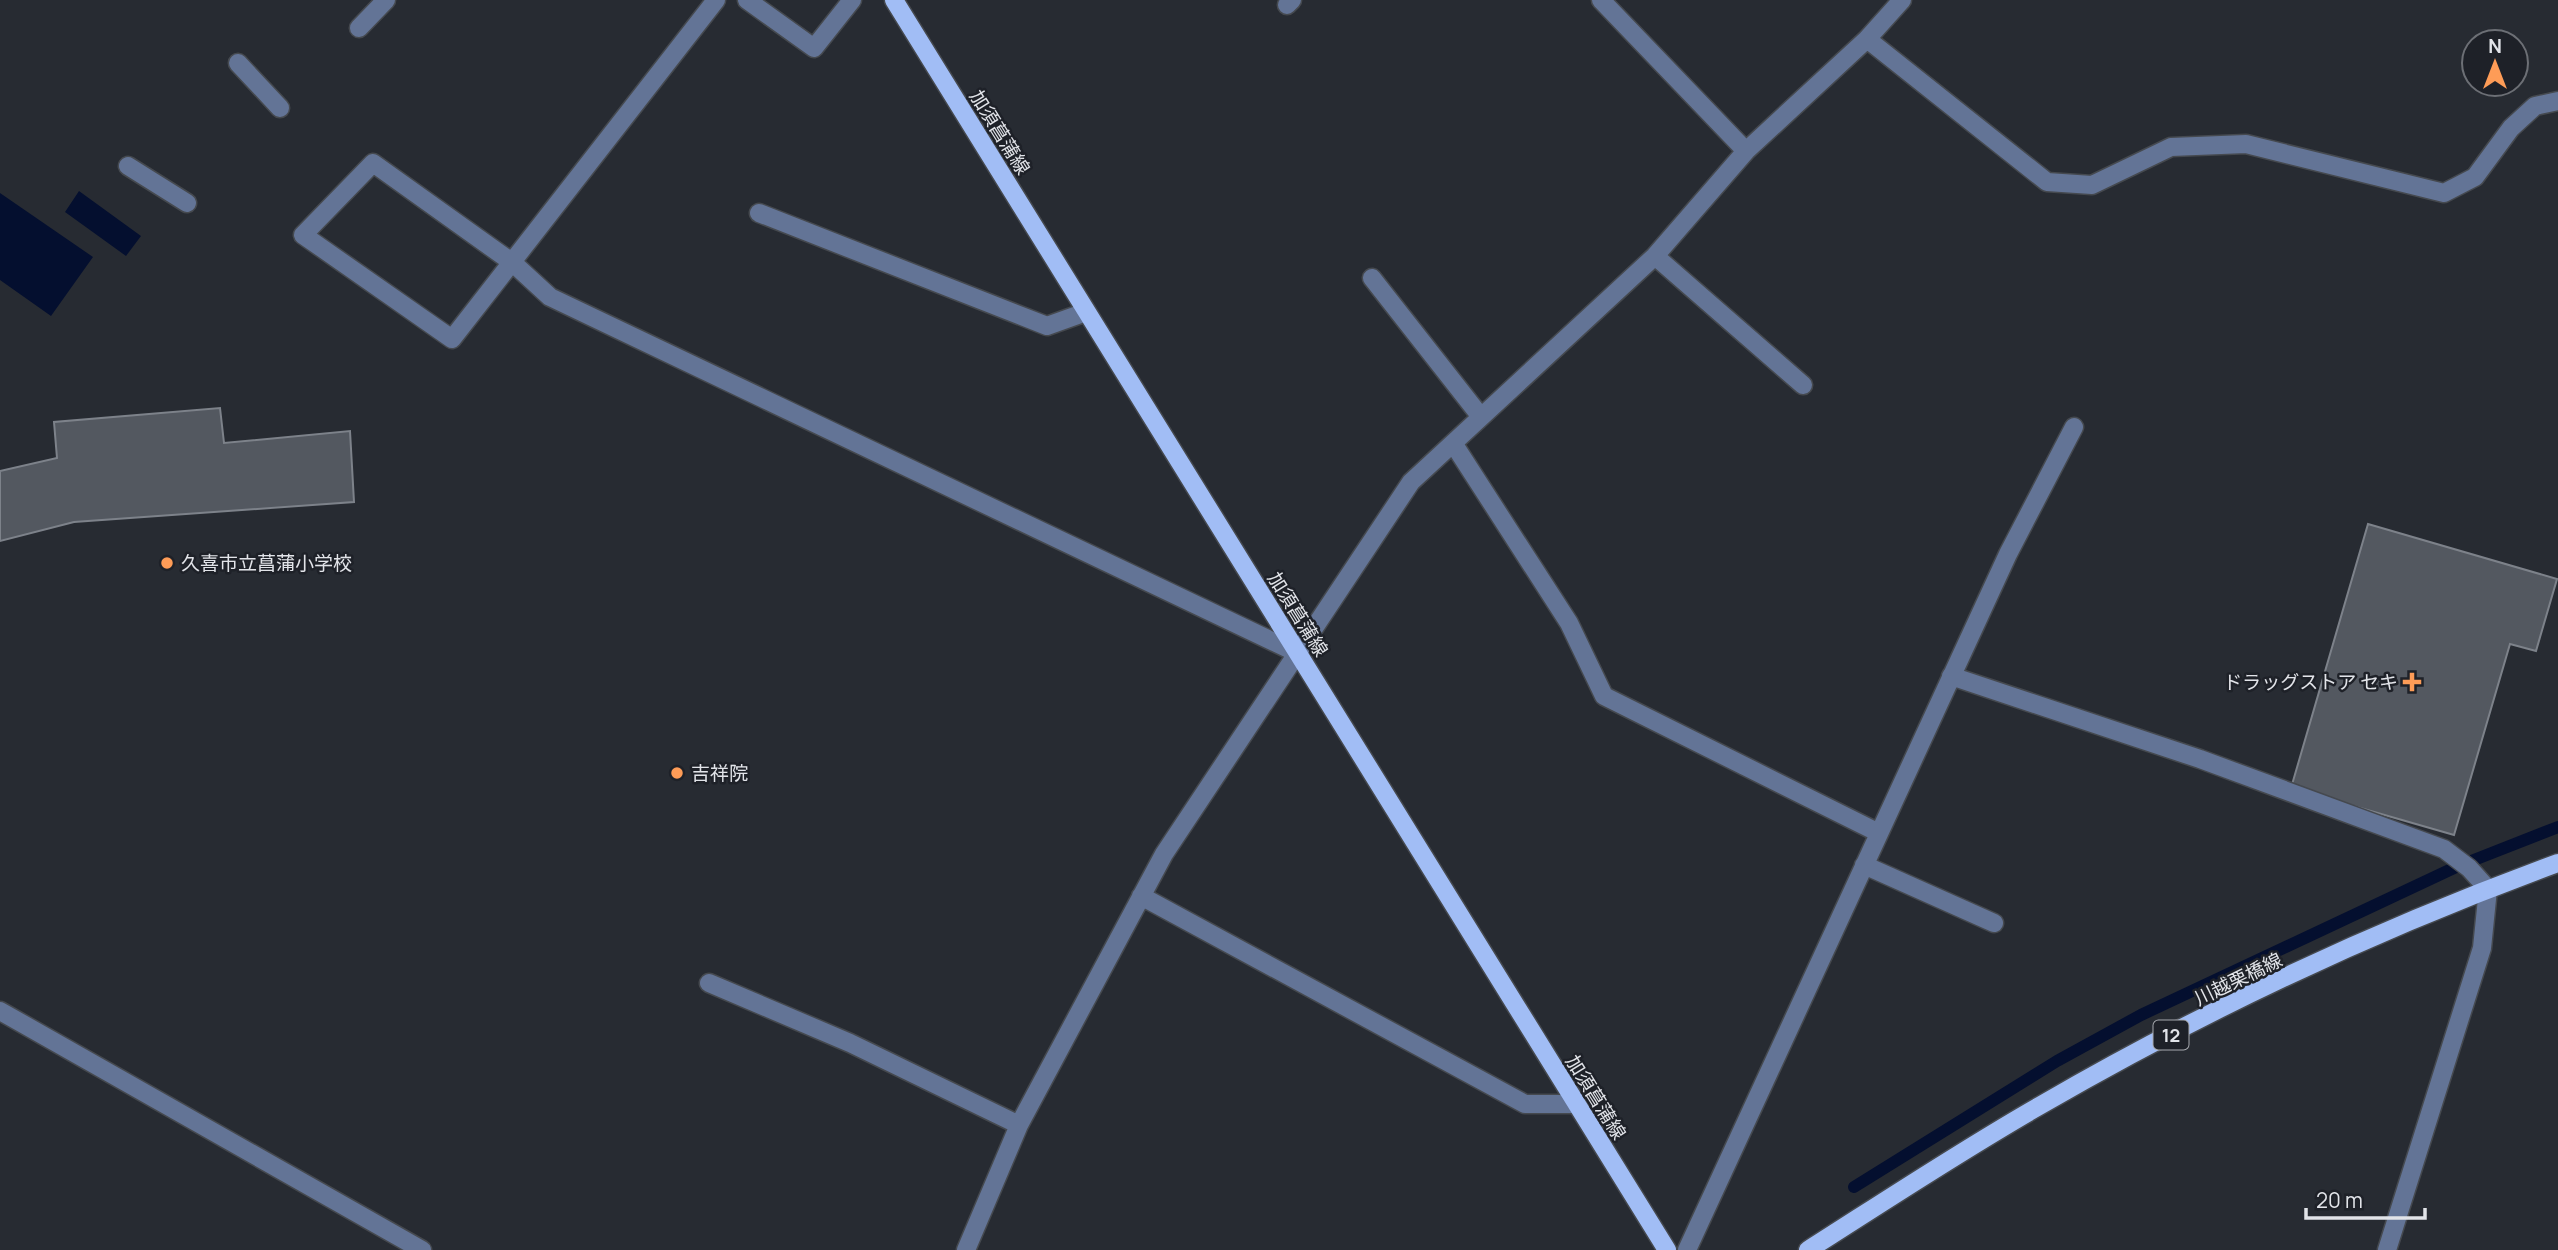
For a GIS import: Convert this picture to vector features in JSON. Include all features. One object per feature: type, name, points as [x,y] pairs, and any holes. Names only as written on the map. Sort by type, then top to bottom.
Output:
[{"type":"main road","name":"加須菖蒲線","points":[[894,0],[1667,1250]]},
{"type":"main road","name":"川越栗橋線","points":[[1808,1250],[2040,1105],[2142,1049],[2280,981],[2488,889],[2558,863]]},
{"type":"street","points":[[359,28],[386,0]]},
{"type":"street","points":[[716,0],[513,263],[452,339],[303,235],[373,163],[513,263],[550,297],[1297,653]]},
{"type":"street","points":[[747,0],[814,48],[852,0]]},
{"type":"street","points":[[1601,0],[1746,151]]},
{"type":"street","points":[[967,1250],[1019,1125],[1164,854],[1411,482],[1655,256],[1746,151],[1867,39],[1902,0]]},
{"type":"street","points":[[1867,39],[2047,182],[2092,185],[2171,147],[2246,144],[2444,193],[2475,177],[2511,128],[2535,106],[2558,101]]},
{"type":"street","points":[[238,63],[280,108]]},
{"type":"street","points":[[128,166],[187,203]]},
{"type":"street","points":[[759,213],[1047,326],[1086,312]]},
{"type":"street","points":[[1655,256],[1804,385]]},
{"type":"street","points":[[1372,278],[1481,417]]},
{"type":"street","points":[[1687,1250],[2008,554],[2074,427]]},
{"type":"street","points":[[1453,443],[1569,623],[1604,696],[1879,833]]},
{"type":"street","points":[[1951,676],[2200,759],[2444,849],[2469,868],[2488,889],[2482,948],[2387,1250]]},
{"type":"street","points":[[1864,865],[1994,923]]},
{"type":"street","points":[[1141,896],[1525,1104],[1576,1104]]},
{"type":"street","points":[[709,983],[850,1043],[1019,1125]]},
{"type":"street","points":[[0,1011],[422,1250]]},
{"type":"water","points":[[79,191],[141,236],[126,256],[65,212]]},
{"type":"water","points":[[0,193],[93,257],[51,316],[0,280]]},
{"type":"building","points":[[220,408],[224,443],[350,431],[354,502],[74,522],[0,541],[0,471],[57,458],[54,422]]},
{"type":"building","points":[[2368,524],[2557,579],[2536,651],[2510,644],[2454,835],[2291,788]]},
{"type":"waterway","points":[[1854,1187],[2057,1061],[2141,1015],[2456,867],[2558,827]]},
{"type":"place","name":"久喜市立菖蒲小学校","points":[[167,563]]},
{"type":"place","name":"ドラッグストア セキ","points":[[2412,682]]},
{"type":"place","name":"吉祥院","points":[[677,773]]}]
